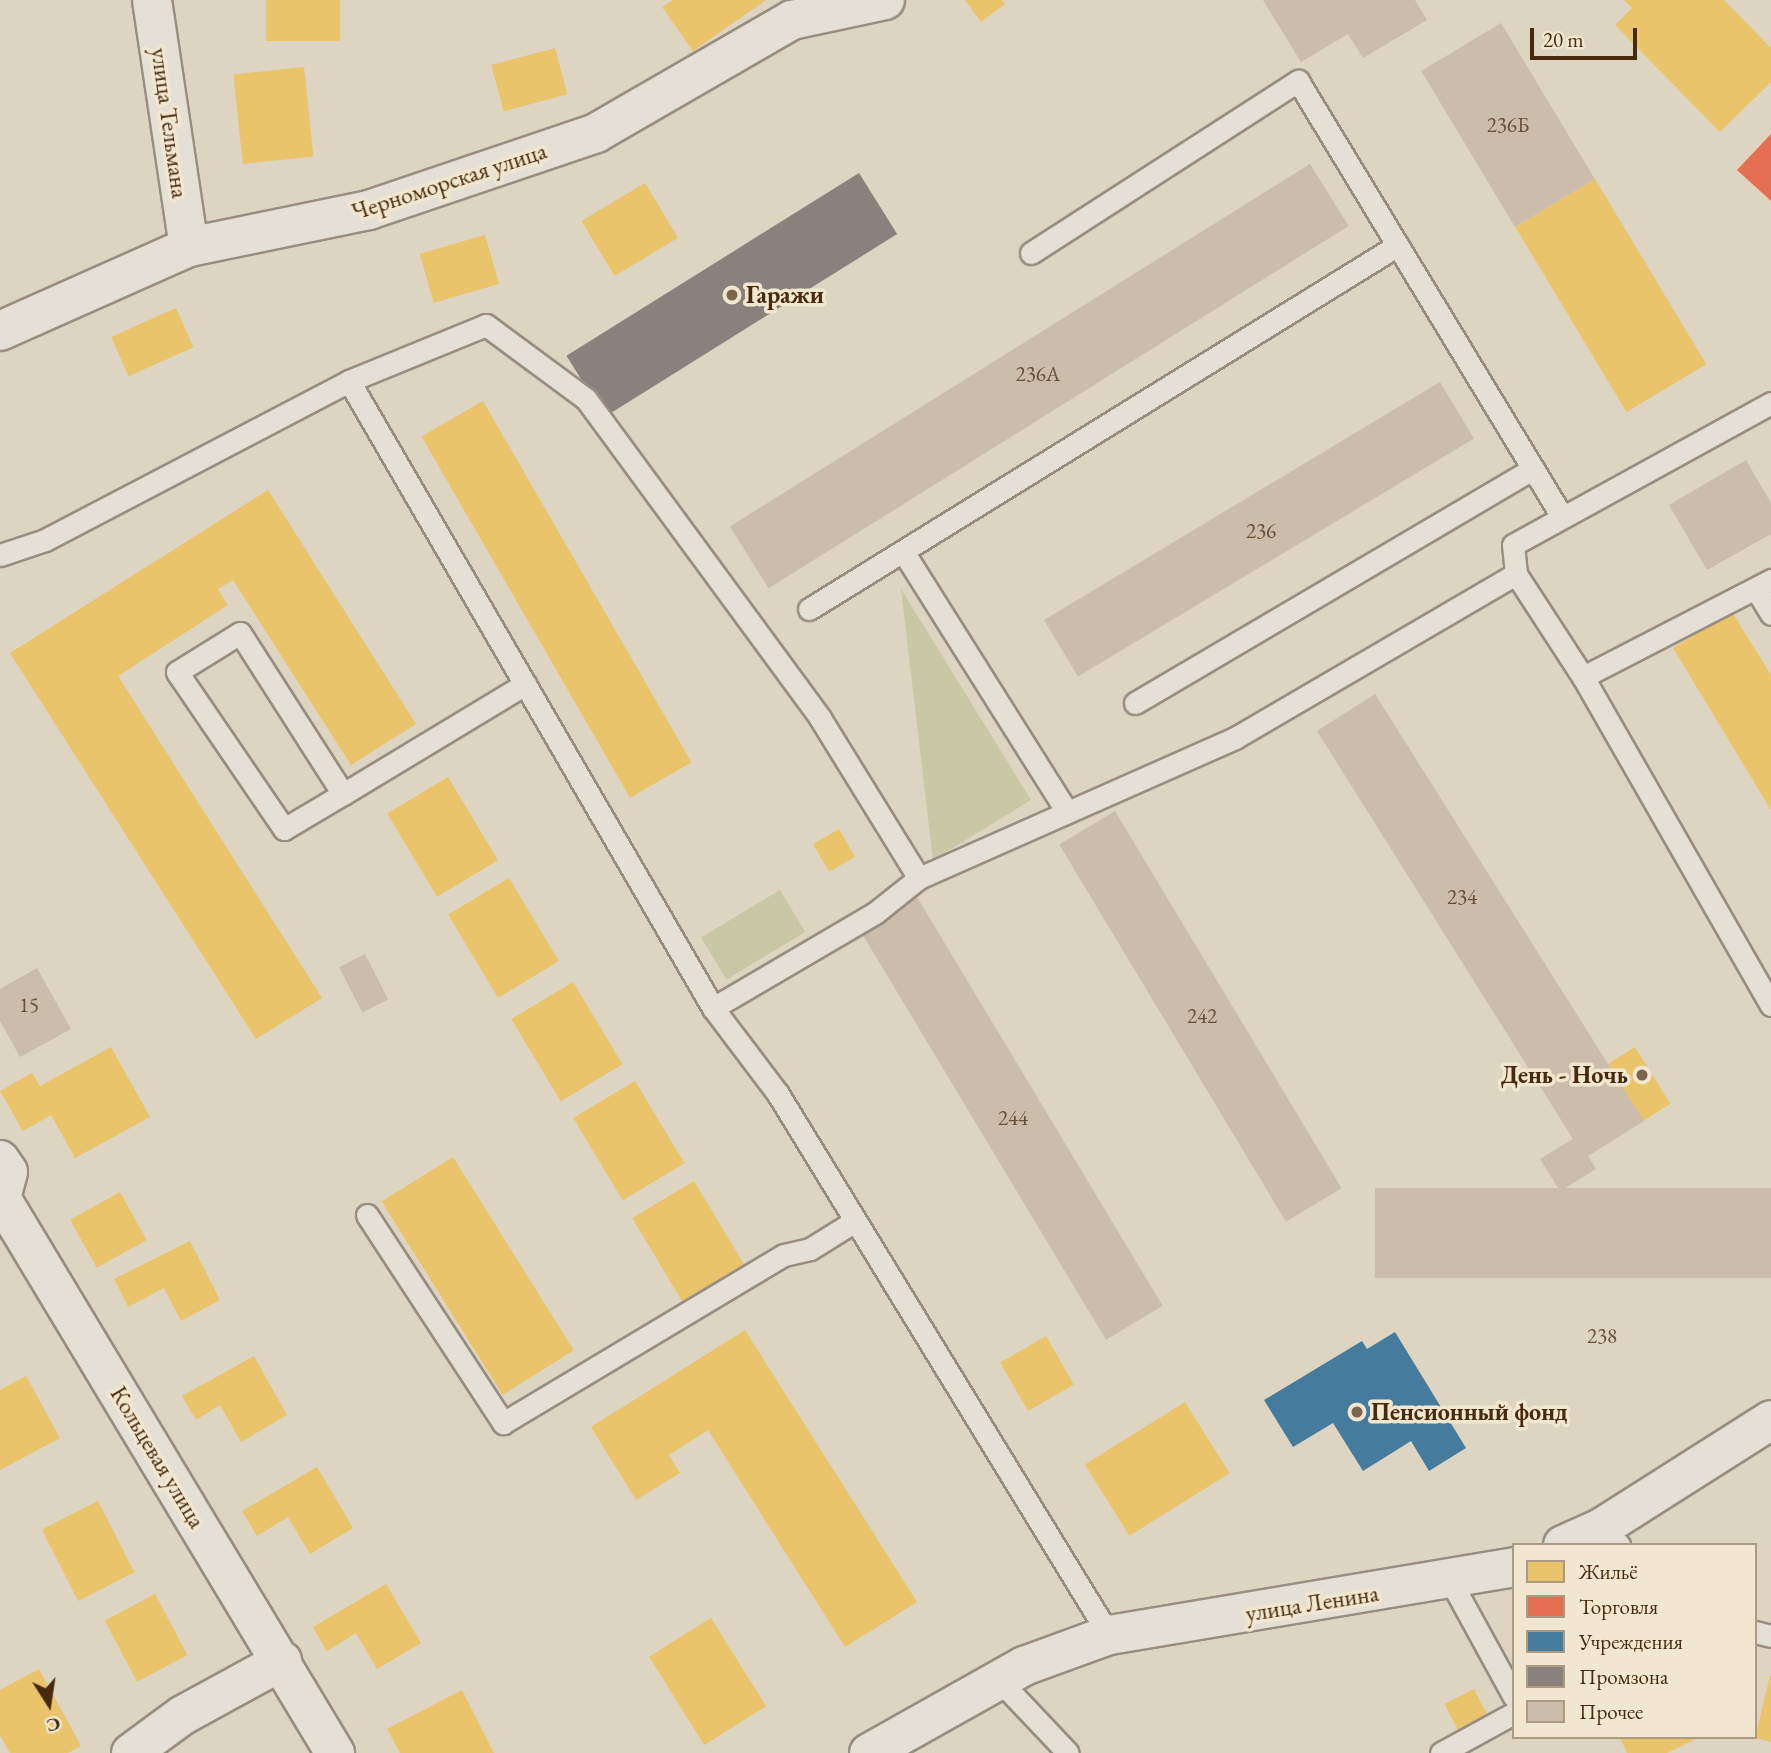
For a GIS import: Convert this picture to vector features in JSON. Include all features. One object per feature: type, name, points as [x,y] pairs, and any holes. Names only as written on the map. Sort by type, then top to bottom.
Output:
[{"type":"street","name":"улица Тельмана","points":[[152,0],[189,247]]},
{"type":"street","name":"Черноморская улица","points":[[0,331],[189,247],[369,210],[596,134],[792,20],[885,0]]},
{"type":"street","name":"Кольцевая улица","points":[[0,1160],[8,1172],[1,1198],[335,1753]]},
{"type":"street","points":[[1573,1543],[1610,1536],[1771,1419]]},
{"type":"street","name":"улица Ленина","points":[[869,1753],[999,1681],[1109,1635],[1450,1580],[1512,1567]]},
{"type":"street","points":[[131,1753],[183,1715],[282,1661]]},
{"type":"lane","points":[[1031,253],[1298,80],[1561,515]]},
{"type":"lane","points":[[809,609],[904,553],[1398,245]]},
{"type":"lane","points":[[0,555],[46,540],[349,380],[486,325],[586,399],[820,718],[919,878]]},
{"type":"lane","points":[[349,380],[713,1007],[778,1094],[1109,1635]]},
{"type":"lane","points":[[1771,404],[1561,515],[1513,545],[1516,574],[1583,677],[1771,1005]]},
{"type":"lane","points":[[1135,703],[1533,469]]},
{"type":"lane","points":[[904,553],[1067,812]]},
{"type":"lane","points":[[713,1007],[875,913],[919,878],[1235,738],[1516,574]]},
{"type":"lane","points":[[1583,677],[1763,585],[1771,614]]},
{"type":"lane","points":[[343,794],[240,633],[177,672],[284,829],[343,794],[524,684]]},
{"type":"lane","points":[[367,1215],[503,1423],[783,1255],[810,1249],[855,1221]]},
{"type":"lane","points":[[1450,1580],[1512,1693]]},
{"type":"lane","points":[[999,1681],[1068,1753]]},
{"type":"lane","points":[[1441,1753],[1512,1714]]},
{"type":"green space","points":[[901,589],[1031,800],[933,860]]},
{"type":"green space","points":[[780,890],[805,932],[726,979],[701,937]]},
{"type":"building: Жильё","points":[[266,0],[340,0],[340,41],[266,41]]},
{"type":"building: Жильё","points":[[673,0],[766,0],[693,51],[662,7]]},
{"type":"building: Жильё","points":[[965,0],[1002,0],[1005,4],[981,22]]},
{"type":"building: Жильё","points":[[1624,0],[1724,0],[1771,48],[1771,82],[1720,132],[1615,25],[1632,8]]},
{"type":"building: Жильё","points":[[555,48],[567,94],[504,111],[491,65]]},
{"type":"building: Жильё","points":[[304,67],[313,157],[243,164],[233,74]]},
{"type":"building: Жильё","points":[[1595,179],[1706,364],[1627,412],[1515,227]]},
{"type":"building: Жильё","points":[[645,183],[678,238],[615,276],[582,221]]},
{"type":"building: Жильё","points":[[485,235],[499,284],[434,303],[420,254]]},
{"type":"building: Жильё","points":[[176,308],[193,347],[129,376],[111,337]]},
{"type":"building: Жильё","points":[[483,401],[692,762],[630,798],[422,437]]},
{"type":"building: Жильё","points":[[268,490],[416,724],[351,765],[233,580],[218,589],[228,605],[118,676],[322,998],[256,1039],[10,653]]},
{"type":"building: Жильё","points":[[1732,612],[1771,675],[1771,810],[1673,648]]},
{"type":"building: Жильё","points":[[448,777],[498,860],[437,897],[387,814]]},
{"type":"building: Жильё","points":[[839,829],[855,857],[829,872],[813,844]]},
{"type":"building: Жильё","points":[[509,878],[559,961],[498,998],[448,915]]},
{"type":"building: Жильё","points":[[573,982],[622,1064],[561,1101],[511,1019]]},
{"type":"building: Жильё","points":[[111,1047],[150,1117],[75,1158],[51,1115],[23,1131],[0,1091],[32,1073],[40,1086]]},
{"type":"building: Жильё","points":[[1635,1047],[1671,1104],[1643,1121],[1608,1064]]},
{"type":"building: Жильё","points":[[635,1081],[684,1163],[623,1200],[573,1118]]},
{"type":"building: Жильё","points":[[453,1157],[574,1350],[503,1395],[382,1202]]},
{"type":"building: Жильё","points":[[694,1181],[744,1264],[682,1301],[632,1218]]},
{"type":"building: Жильё","points":[[120,1192],[147,1240],[97,1268],[70,1220]]},
{"type":"building: Жильё","points":[[190,1241],[220,1300],[181,1321],[164,1288],[128,1307],[114,1279]]},
{"type":"building: Жильё","points":[[745,1330],[917,1602],[845,1647],[708,1430],[669,1455],[680,1473],[636,1500],[591,1427]]},
{"type":"building: Жильё","points":[[1046,1336],[1074,1384],[1028,1411],[1000,1362]]},
{"type":"building: Жильё","points":[[254,1356],[287,1415],[241,1442],[220,1405],[196,1420],[182,1396]]},
{"type":"building: Жильё","points":[[26,1376],[60,1438],[0,1470],[0,1390]]},
{"type":"building: Жильё","points":[[1185,1402],[1230,1473],[1129,1536],[1085,1465]]},
{"type":"building: Жильё","points":[[317,1467],[353,1528],[310,1554],[288,1517],[257,1536],[242,1511]]},
{"type":"building: Жильё","points":[[98,1501],[134,1572],[78,1601],[42,1530]]},
{"type":"building: Жильё","points":[[386,1584],[421,1643],[377,1669],[356,1633],[327,1651],[313,1627]]},
{"type":"building: Жильё","points":[[155,1594],[187,1655],[137,1682],[105,1621]]},
{"type":"building: Жильё","points":[[711,1618],[766,1706],[704,1745],[649,1657]]},
{"type":"building: Жильё","points":[[39,1669],[81,1746],[68,1753],[10,1753],[0,1735],[0,1690]]},
{"type":"building: Жильё","points":[[1771,1676],[1771,1742],[1757,1738]]},
{"type":"building: Жильё","points":[[1474,1689],[1490,1720],[1460,1735],[1445,1704]]},
{"type":"building: Жильё","points":[[462,1690],[494,1753],[400,1753],[387,1729]]},
{"type":"building: Жильё","points":[[1621,1739],[1696,1739],[1667,1753],[1627,1753]]},
{"type":"building: Торговля","points":[[1771,134],[1771,201],[1737,170]]},
{"type":"building: Учреждения","name":"Пенсионный фонд","points":[[1395,1332],[1466,1448],[1429,1471],[1411,1441],[1363,1471],[1333,1423],[1293,1447],[1264,1400],[1362,1341],[1367,1349]]},
{"type":"building: Промзона","name":"Гаражи","points":[[859,173],[897,234],[605,417],[566,356]]},
{"type":"building: Прочее","points":[[1263,0],[1415,0],[1427,20],[1363,58],[1348,34],[1301,62]]},
{"type":"building: Прочее","points":[[1501,23],[1595,179],[1515,227],[1421,71]]},
{"type":"building: Прочее","points":[[1310,164],[1349,226],[769,588],[730,526]]},
{"type":"building: Прочее","points":[[1440,382],[1474,439],[1078,677],[1044,620]]},
{"type":"building: Прочее","points":[[1746,460],[1771,503],[1771,534],[1707,570],[1669,505]]},
{"type":"building: Прочее","points":[[1375,694],[1644,1121],[1588,1156],[1596,1169],[1560,1191],[1540,1159],[1573,1139],[1317,731]]},
{"type":"building: Прочее","points":[[1115,811],[1342,1188],[1286,1222],[1059,844]]},
{"type":"building: Прочее","points":[[917,897],[1163,1306],[1106,1340],[860,931]]},
{"type":"building: Прочее","points":[[365,954],[388,999],[362,1013],[339,967]]},
{"type":"building: Прочее","points":[[37,968],[71,1029],[20,1057],[0,1021],[0,989]]},
{"type":"building: Прочее","points":[[1375,1188],[1771,1188],[1771,1278],[1375,1278]]},
{"type":"place","name":"Гаражи","points":[[732,295]]},
{"type":"place","name":"День - Ночь","points":[[1642,1075]]},
{"type":"place","name":"Пенсионный фонд","points":[[1357,1412]]}]
